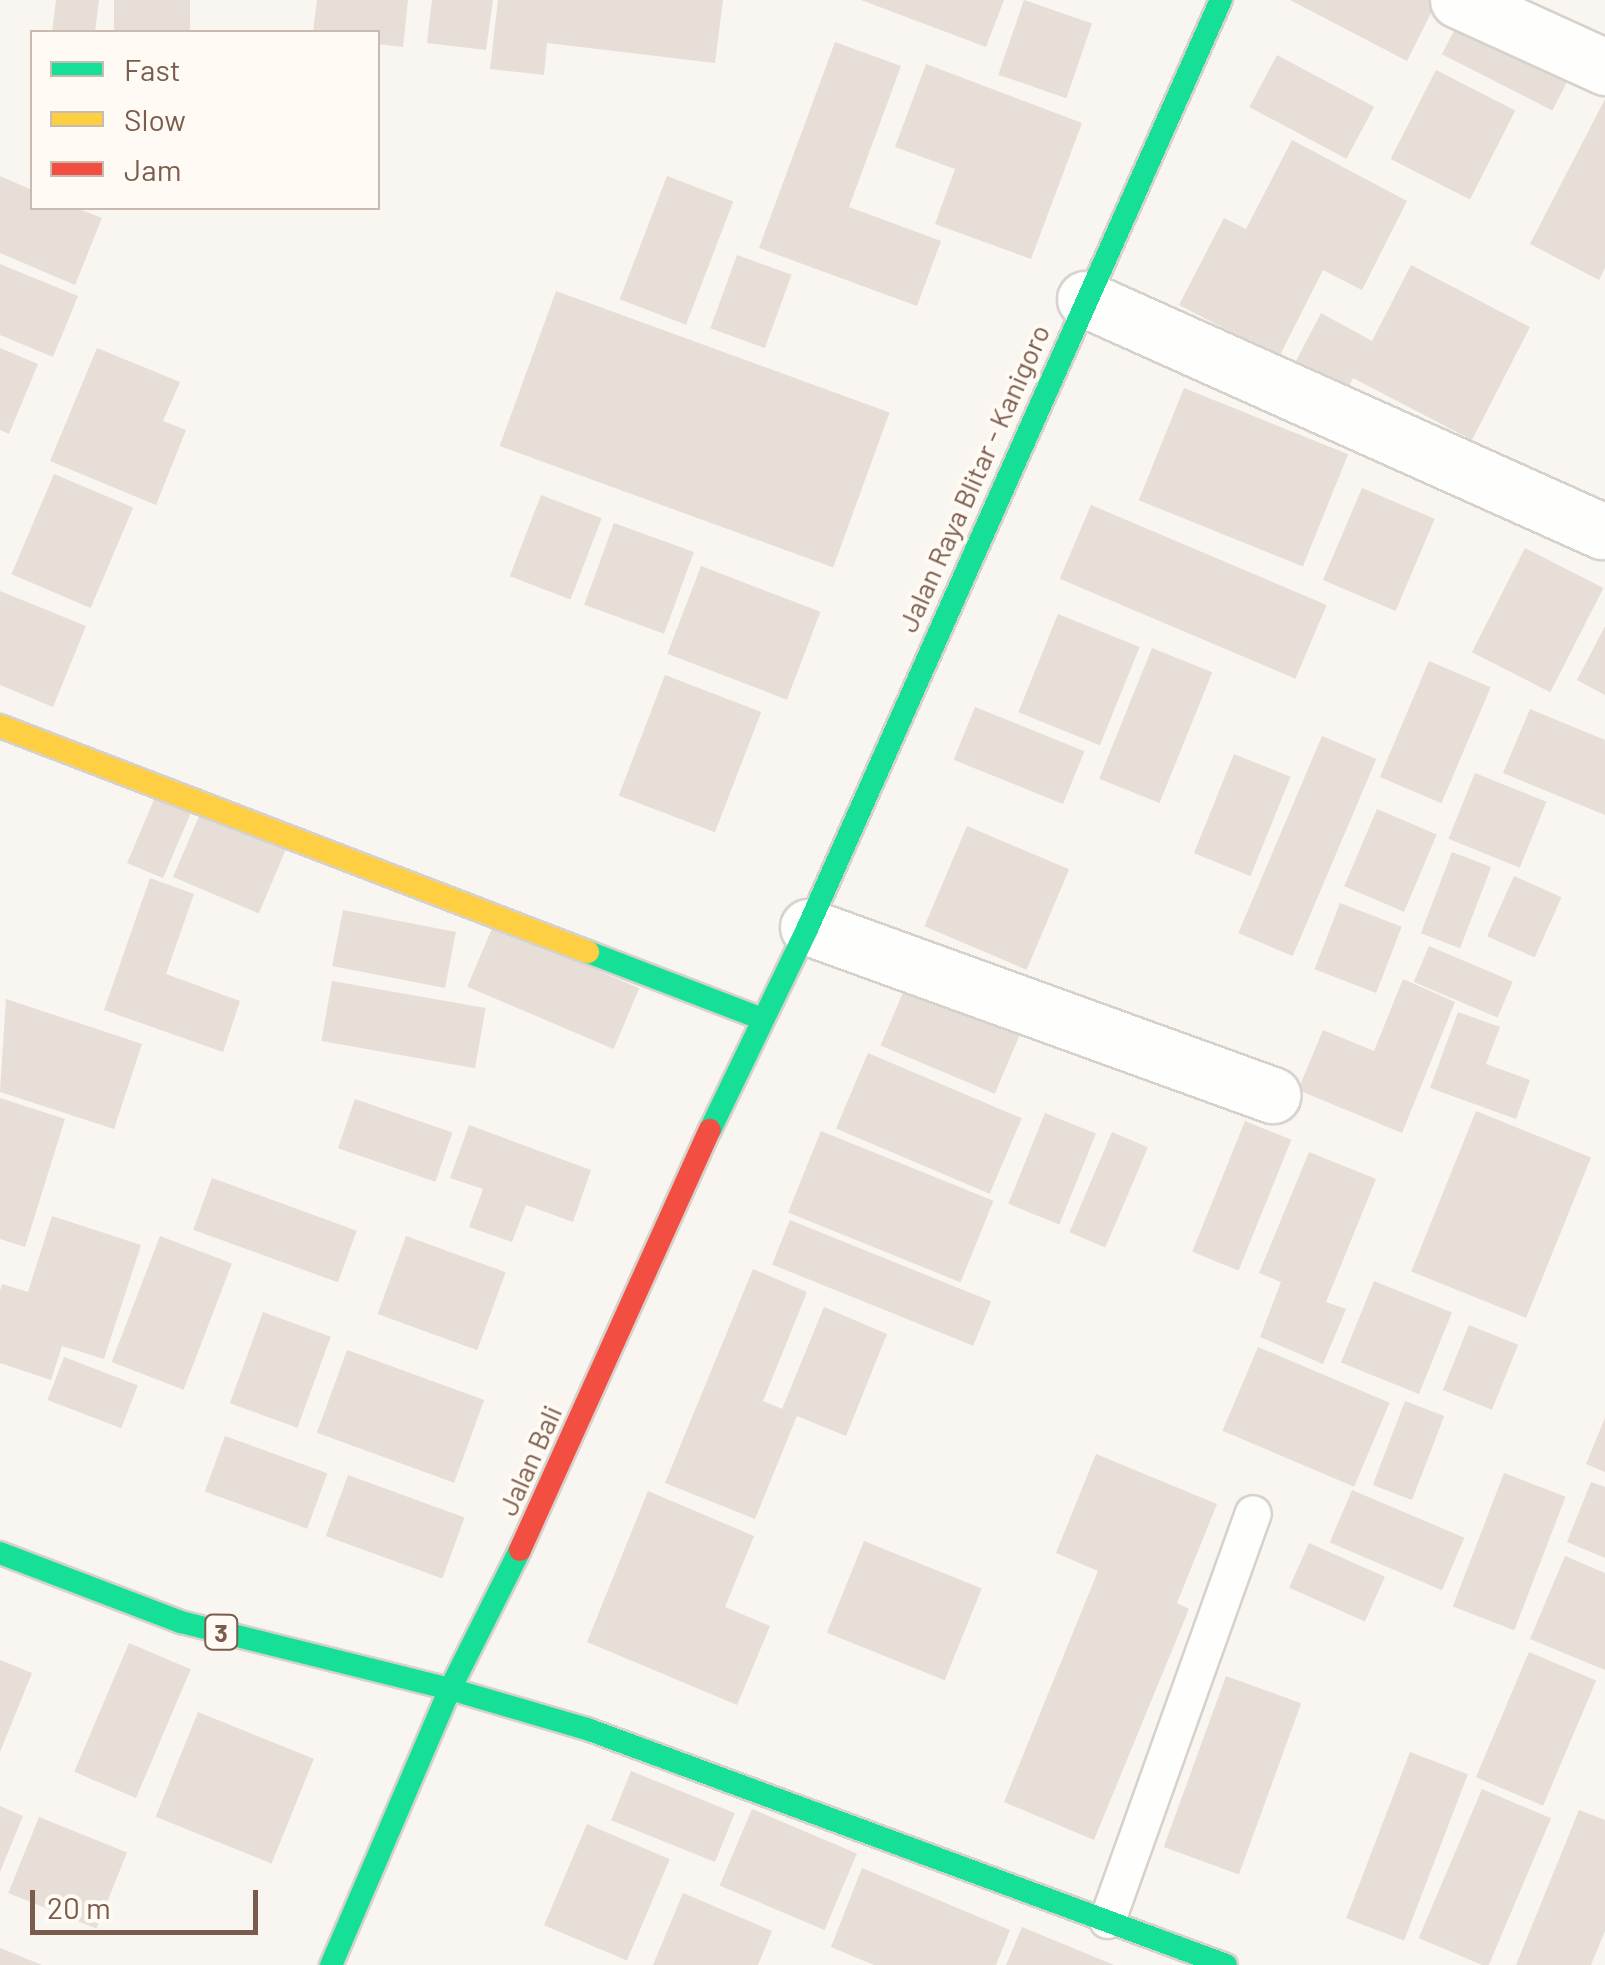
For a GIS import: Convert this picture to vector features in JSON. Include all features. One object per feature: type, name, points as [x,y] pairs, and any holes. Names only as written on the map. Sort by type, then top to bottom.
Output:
[{"type":"main road","name":"Jalan Raya Blitar - Kanigoro","points":[[783,981],[1222,0]]},
{"type":"main road","points":[[0,726],[760,1018]]},
{"type":"main road","name":"Jalan Bali","points":[[331,1965],[450,1690],[531,1529],[760,1018],[783,981]]},
{"type":"main road","name":"3","points":[[0,1553],[181,1622],[450,1690]]},
{"type":"main road","points":[[450,1690],[587,1729],[1226,1965]]},
{"type":"street","points":[[1458,0],[1605,66]]},
{"type":"street","points":[[1085,300],[1602,531]]},
{"type":"street","points":[[808,926],[1273,1096]]},
{"type":"lane","points":[[1107,1920],[1252,1513]]},
{"type":"building","points":[[56,0],[99,0],[95,30],[52,30]]},
{"type":"building","points":[[114,0],[190,0],[190,30],[114,30]]},
{"type":"building","points":[[317,0],[408,0],[403,47],[380,44],[380,30],[313,30]]},
{"type":"building","points":[[432,0],[493,0],[486,50],[427,43]]},
{"type":"building","points":[[498,0],[723,0],[715,63],[547,43],[544,75],[490,69]]},
{"type":"building","points":[[861,0],[1004,0],[986,47]]},
{"type":"building","points":[[1024,0],[1092,23],[1066,98],[998,75]]},
{"type":"building","points":[[1290,0],[1435,0],[1437,1],[1407,61]]},
{"type":"building","points":[[1466,7],[1576,63],[1552,111],[1442,54]]},
{"type":"building","points":[[835,42],[901,66],[849,207],[941,241],[917,306],[759,248]]},
{"type":"building","points":[[1277,55],[1374,107],[1346,159],[1249,107]]},
{"type":"building","points":[[926,64],[1082,123],[1031,259],[935,224],[955,169],[895,147]]},
{"type":"building","points":[[1436,70],[1515,110],[1470,200],[1391,159]]},
{"type":"building","points":[[1605,99],[1605,268],[1599,280],[1530,244]]},
{"type":"building","points":[[1292,140],[1407,201],[1362,290],[1323,270],[1279,357],[1179,305],[1224,218],[1246,229]]},
{"type":"building","points":[[0,176],[30,189],[30,210],[81,210],[102,218],[75,285],[0,253]]},
{"type":"building","points":[[667,176],[733,201],[686,325],[620,299]]},
{"type":"building","points":[[737,255],[792,275],[765,348],[710,328]]},
{"type":"building","points":[[0,264],[78,296],[53,357],[0,335]]},
{"type":"building","points":[[1411,265],[1530,327],[1472,440],[1353,378],[1347,390],[1295,363],[1321,313],[1372,341]]},
{"type":"building","points":[[556,291],[890,412],[833,567],[500,446]]},
{"type":"building","points":[[0,348],[38,364],[9,434],[0,430]]},
{"type":"building","points":[[97,348],[180,382],[163,421],[186,430],[156,505],[50,461]]},
{"type":"building","points":[[1184,388],[1348,454],[1303,566],[1139,500]]},
{"type":"building","points":[[54,474],[133,508],[91,608],[11,574]]},
{"type":"building","points":[[1362,488],[1435,519],[1396,611],[1323,580]]},
{"type":"building","points":[[541,495],[602,518],[571,600],[510,576]]},
{"type":"building","points":[[1091,505],[1327,605],[1295,679],[1060,579]]},
{"type":"building","points":[[614,523],[694,552],[664,634],[584,605]]},
{"type":"building","points":[[1525,548],[1603,588],[1550,692],[1472,652]]},
{"type":"building","points":[[701,566],[820,612],[787,700],[667,654]]},
{"type":"building","points":[[0,591],[86,626],[53,707],[0,685]]},
{"type":"building","points":[[1058,614],[1140,647],[1100,745],[1018,712]]},
{"type":"building","points":[[1605,626],[1605,695],[1577,680]]},
{"type":"building","points":[[1152,648],[1212,672],[1159,803],[1099,779]]},
{"type":"building","points":[[1429,661],[1491,687],[1441,803],[1380,777]]},
{"type":"building","points":[[665,675],[761,712],[715,832],[619,795]]},
{"type":"building","points":[[975,707],[1084,751],[1063,804],[954,760]]},
{"type":"building","points":[[1530,709],[1605,740],[1605,815],[1503,773]]},
{"type":"building","points":[[1322,736],[1376,759],[1293,956],[1238,933]]},
{"type":"building","points":[[1234,754],[1291,777],[1250,876],[1194,853]]},
{"type":"building","points":[[1475,773],[1546,802],[1520,868],[1448,839]]},
{"type":"building","points":[[156,795],[192,810],[163,878],[127,863]]},
{"type":"building","points":[[202,809],[288,845],[259,913],[173,877]]},
{"type":"building","points":[[1377,809],[1437,834],[1404,912],[1344,886]]},
{"type":"building","points":[[967,826],[1069,869],[1027,970],[924,926]]},
{"type":"building","points":[[1452,852],[1491,867],[1460,948],[1421,933]]},
{"type":"building","points":[[1514,876],[1562,897],[1535,957],[1487,936]]},
{"type":"building","points":[[150,878],[194,894],[166,974],[240,1001],[223,1052],[104,1010]]},
{"type":"building","points":[[1340,903],[1402,927],[1376,993],[1315,969]]},
{"type":"building","points":[[343,910],[456,932],[445,988],[332,966]]},
{"type":"building","points":[[493,926],[639,988],[614,1049],[467,987]]},
{"type":"building","points":[[1429,946],[1513,982],[1498,1017],[1414,982]]},
{"type":"building","points":[[913,969],[1027,1017],[995,1094],[881,1045]]},
{"type":"building","points":[[1403,979],[1455,1002],[1402,1133],[1298,1090],[1323,1030],[1374,1051]]},
{"type":"building","points":[[332,981],[486,1008],[475,1068],[321,1041]]},
{"type":"building","points":[[6,999],[142,1044],[114,1129],[0,1092]]},
{"type":"building","points":[[1458,1012],[1500,1027],[1486,1064],[1530,1080],[1516,1119],[1430,1088]]},
{"type":"building","points":[[868,1053],[1022,1118],[990,1194],[836,1128]]},
{"type":"building","points":[[0,1098],[65,1119],[25,1247],[0,1239]]},
{"type":"building","points":[[355,1099],[452,1133],[435,1182],[338,1148]]},
{"type":"building","points":[[1476,1111],[1591,1157],[1526,1318],[1411,1271]]},
{"type":"building","points":[[1045,1113],[1096,1134],[1059,1224],[1008,1204]]},
{"type":"building","points":[[1245,1121],[1291,1140],[1239,1270],[1192,1252]]},
{"type":"building","points":[[469,1125],[591,1170],[573,1222],[526,1205],[512,1242],[469,1227],[483,1189],[450,1178]]},
{"type":"building","points":[[821,1131],[993,1201],[960,1282],[788,1213]]},
{"type":"building","points":[[1112,1132],[1148,1147],[1105,1248],[1069,1232]]},
{"type":"building","points":[[1309,1152],[1376,1179],[1326,1302],[1346,1309],[1323,1364],[1260,1337],[1281,1282],[1259,1273]]},
{"type":"building","points":[[212,1178],[357,1231],[338,1282],[193,1230]]},
{"type":"building","points":[[52,1216],[141,1245],[104,1359],[62,1346],[51,1380],[0,1363],[0,1291],[2,1284],[28,1292]]},
{"type":"building","points":[[790,1220],[991,1301],[973,1346],[772,1265]]},
{"type":"building","points":[[160,1236],[232,1264],[184,1390],[112,1362]]},
{"type":"building","points":[[406,1236],[506,1272],[477,1350],[378,1314]]},
{"type":"building","points":[[753,1269],[807,1292],[763,1401],[782,1409],[824,1307],[887,1334],[846,1436],[797,1416],[755,1519],[665,1483]]},
{"type":"building","points":[[1374,1281],[1452,1312],[1419,1394],[1341,1363]]},
{"type":"building","points":[[263,1312],[331,1337],[297,1428],[230,1403]]},
{"type":"building","points":[[1469,1325],[1518,1345],[1492,1410],[1443,1390]]},
{"type":"building","points":[[1258,1347],[1390,1403],[1354,1487],[1222,1431]]},
{"type":"building","points":[[347,1350],[484,1400],[454,1483],[317,1433]]},
{"type":"building","points":[[64,1357],[138,1385],[121,1428],[48,1400]]},
{"type":"building","points":[[1405,1401],[1444,1416],[1412,1500],[1373,1485]]},
{"type":"building","points":[[1605,1418],[1605,1472],[1586,1464]]},
{"type":"building","points":[[225,1436],[327,1473],[307,1529],[205,1491]]},
{"type":"building","points":[[1096,1454],[1217,1504],[1177,1603],[1189,1609],[1094,1840],[1004,1802],[1098,1571],[1056,1553]]},
{"type":"building","points":[[1504,1473],[1566,1497],[1514,1630],[1453,1607]]},
{"type":"building","points":[[348,1475],[465,1517],[442,1578],[326,1536]]},
{"type":"building","points":[[1591,1482],[1605,1487],[1605,1558],[1567,1542]]},
{"type":"building","points":[[1352,1490],[1464,1538],[1442,1590],[1330,1542]]},
{"type":"building","points":[[648,1491],[754,1536],[725,1607],[770,1626],[737,1705],[587,1642]]},
{"type":"building","points":[[864,1541],[982,1589],[945,1680],[827,1633]]},
{"type":"building","points":[[1309,1543],[1385,1577],[1365,1622],[1289,1588]]},
{"type":"building","points":[[1565,1556],[1605,1573],[1605,1670],[1530,1639]]},
{"type":"building","points":[[129,1643],[191,1669],[136,1798],[74,1772]]},
{"type":"building","points":[[1529,1652],[1596,1681],[1543,1806],[1476,1777]]},
{"type":"building","points":[[0,1660],[32,1673],[0,1752]]},
{"type":"building","points":[[1226,1676],[1301,1703],[1239,1874],[1164,1847]]},
{"type":"building","points":[[198,1712],[314,1759],[272,1864],[156,1817]]},
{"type":"building","points":[[1410,1752],[1468,1774],[1404,1940],[1346,1918]]},
{"type":"building","points":[[631,1771],[735,1813],[715,1862],[611,1820]]},
{"type":"building","points":[[1482,1789],[1551,1818],[1489,1965],[1419,1938]]},
{"type":"building","points":[[0,1806],[23,1816],[0,1872]]},
{"type":"building","points":[[752,1809],[857,1854],[825,1930],[720,1885]]},
{"type":"building","points":[[1579,1810],[1605,1820],[1605,1931],[1591,1965],[1516,1965]]},
{"type":"building","points":[[39,1817],[127,1853],[96,1929],[8,1893]]},
{"type":"building","points":[[587,1824],[670,1859],[627,1960],[544,1925]]},
{"type":"building","points":[[862,1868],[1010,1930],[996,1965],[874,1965],[831,1947]]},
{"type":"building","points":[[683,1893],[772,1931],[758,1965],[653,1965]]},
{"type":"building","points":[[1022,1927],[1114,1965],[1006,1965]]},
{"type":"building","points":[[0,1948],[42,1965],[0,1965]]},
{"type":"traffic: fast","points":[[710,1130],[808,927],[1221,0]]},
{"type":"traffic: fast","points":[[588,952],[760,1018]]},
{"type":"traffic: fast","points":[[520,1550],[450,1689],[587,1729],[1226,1965]]},
{"type":"traffic: fast","points":[[0,1553],[181,1622],[450,1689],[331,1965]]},
{"type":"traffic: slow","points":[[0,726],[588,952]]},
{"type":"traffic: jam","points":[[520,1550],[710,1130]]}]
